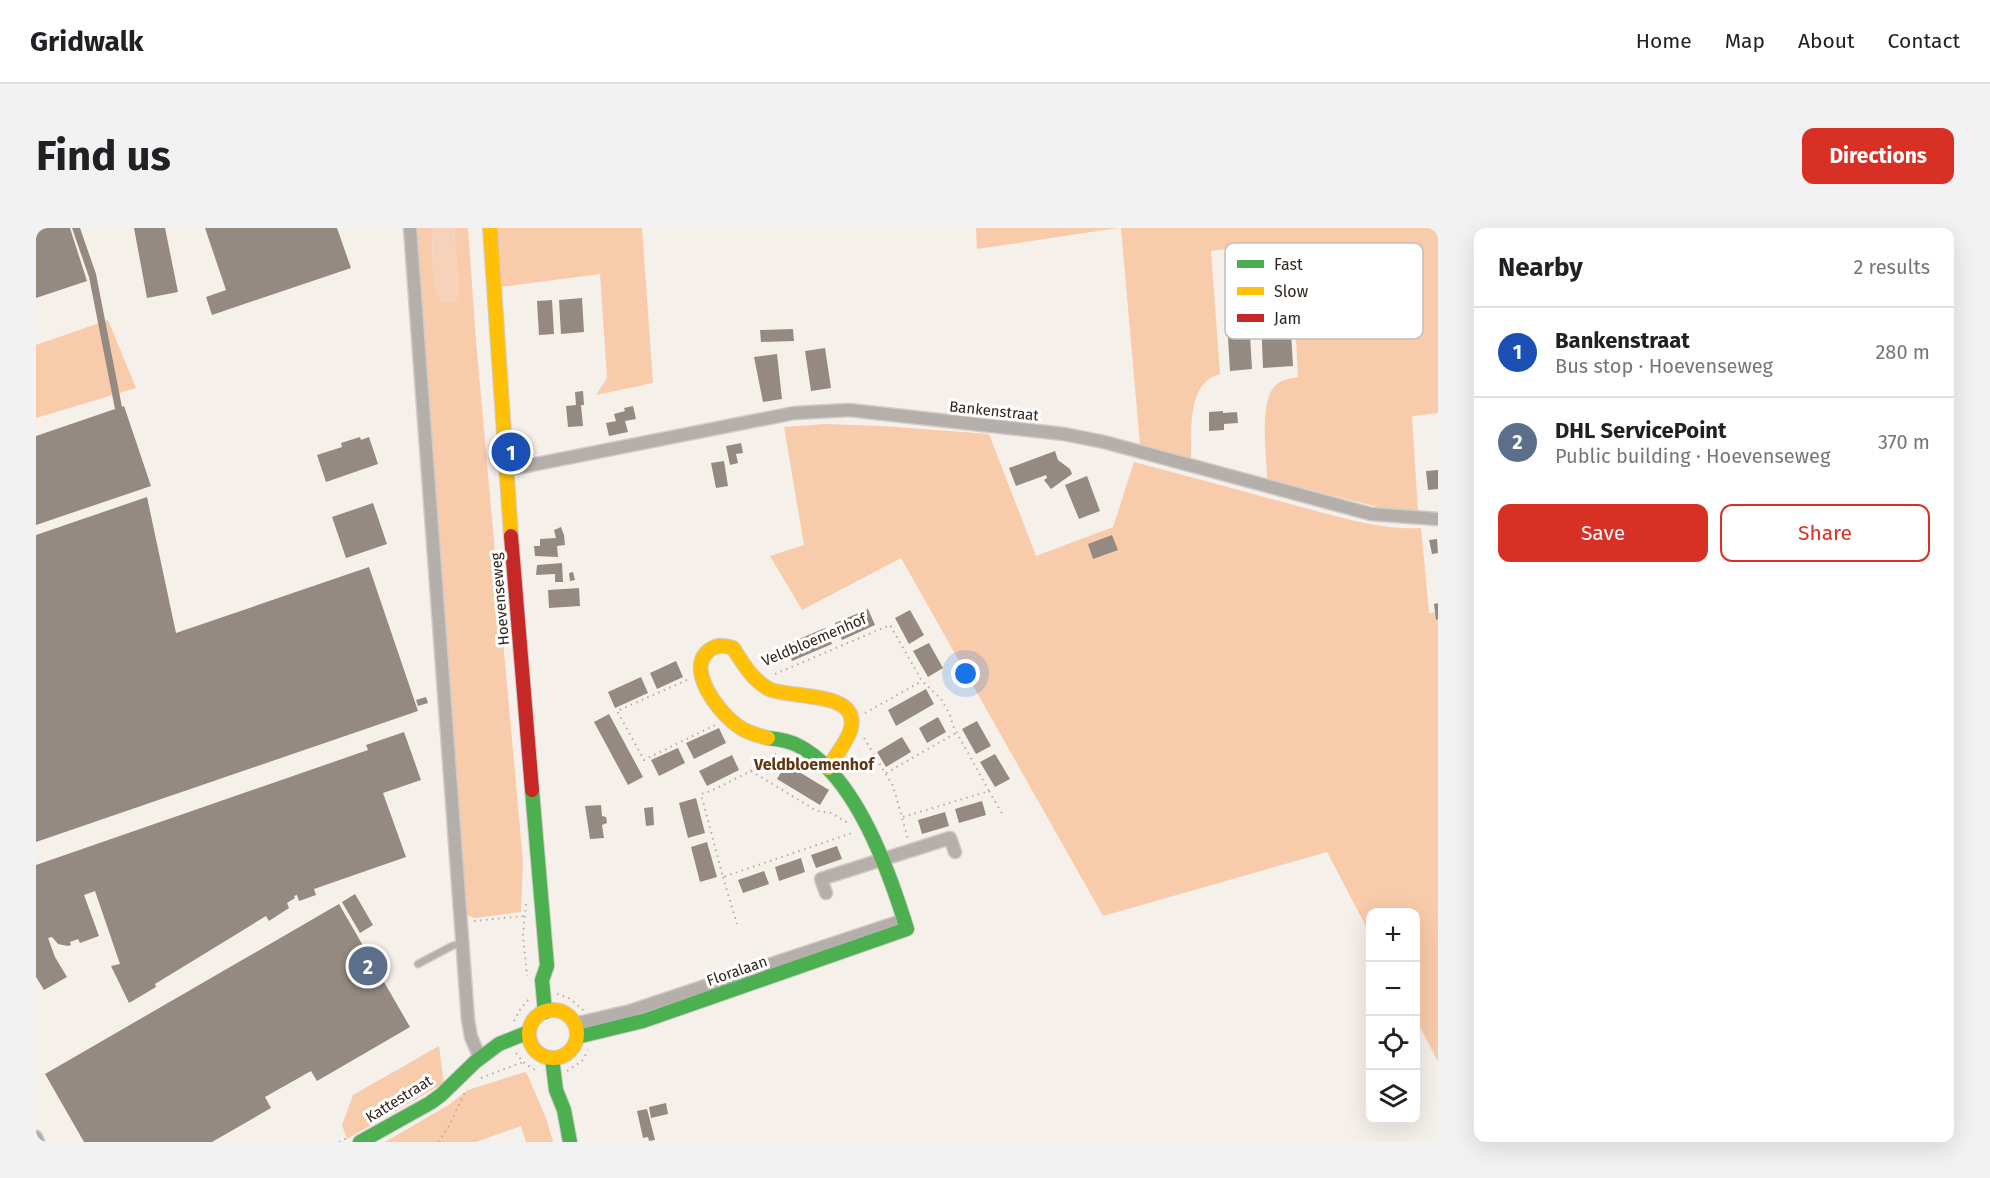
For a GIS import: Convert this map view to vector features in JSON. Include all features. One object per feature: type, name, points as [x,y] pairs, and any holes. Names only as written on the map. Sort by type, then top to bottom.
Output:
[{"type":"street","points":[[410,228],[469,1031],[480,1058],[502,1056],[532,1046]]},
{"type":"street","name":"Hoevenseweg","points":[[489,228],[506,470],[547,966],[553,978],[551,1011]]},
{"type":"street","name":"Bankenstraat","points":[[506,470],[794,413],[849,410],[1064,434],[1104,442],[1371,514],[1438,519]]},
{"type":"street","name":"Veldbloemenhof","points":[[701,674],[701,660],[705,653],[721,644],[733,648],[744,667],[758,682],[784,694],[823,698],[835,702],[847,709],[852,722]]},
{"type":"street","points":[[701,674],[703,682],[729,718],[750,732],[801,747],[828,768],[846,791],[863,829],[881,859]]},
{"type":"street","points":[[828,768],[847,737],[852,722]]},
{"type":"street","points":[[826,893],[822,879],[881,859],[950,838],[955,852]]},
{"type":"street","name":"Floralaan","points":[[576,1030],[643,1021],[905,925],[881,859]]},
{"type":"street","points":[[517,1051],[534,1020],[551,1011],[567,1015],[576,1030],[573,1048],[558,1057],[537,1052],[532,1046],[529,1032]]},
{"type":"street","points":[[558,1057],[556,1090],[564,1110],[570,1142]]},
{"type":"street","name":"Kattestraat","points":[[360,1142],[430,1103],[480,1058]]},
{"type":"street","points":[[36,1137],[38,1142]]},
{"type":"lane","points":[[418,964],[462,943]]},
{"type":"path","name":"Veldbloemenhof","points":[[758,682],[890,625],[922,681],[941,699],[956,733],[1003,815]]},
{"type":"path","points":[[701,674],[617,711],[644,760],[729,718]]},
{"type":"path","points":[[911,850],[895,791],[859,729],[852,722],[922,681]]},
{"type":"path","points":[[886,773],[956,733]]},
{"type":"path","points":[[736,924],[701,794],[751,771],[753,766],[796,745]]},
{"type":"path","points":[[751,771],[817,810],[831,813],[863,829]]},
{"type":"path","points":[[903,817],[989,791]]},
{"type":"path","points":[[723,877],[863,829]]},
{"type":"path","points":[[526,904],[523,941],[527,978]]},
{"type":"path","points":[[461,922],[524,916]]},
{"type":"path","points":[[473,1083],[489,1074],[517,1051],[514,1020],[521,1008],[529,1001],[528,989]]},
{"type":"path","points":[[438,1142],[449,1126],[465,1089]]},
{"type":"shaded area","points":[[417,228],[432,228],[434,278],[443,303],[459,294],[454,228],[468,228],[523,862],[521,912],[474,918],[467,915]]},
{"type":"shaded area","points":[[432,228],[454,228],[459,294],[457,300],[450,303],[443,303],[436,288]]},
{"type":"shaded area","points":[[497,228],[642,228],[653,383],[596,395],[607,378],[600,274],[500,287]]},
{"type":"shaded area","points":[[976,228],[1118,228],[977,249]]},
{"type":"shaded area","points":[[1121,228],[1438,228],[1438,413],[1412,416],[1418,513],[1390,510],[1267,479],[1265,416],[1270,393],[1276,385],[1298,377],[1296,339],[1423,339],[1423,243],[1225,243],[1225,249],[1211,251],[1220,374],[1209,379],[1201,387],[1196,398],[1193,410],[1191,459],[1140,445]]},
{"type":"shaded area","points":[[108,320],[136,388],[36,418],[36,345]]},
{"type":"shaded area","points":[[825,424],[989,434],[1036,556],[1113,527],[1134,462],[1357,521],[1390,527],[1421,528],[1429,613],[1438,612],[1438,1062],[1420,1027],[1420,908],[1366,908],[1366,926],[1327,852],[1103,916],[901,558],[802,610],[770,556],[804,545],[784,427]]},
{"type":"shaded area","points":[[439,1046],[444,1083],[347,1139],[342,1125],[353,1095]]},
{"type":"shaded area","points":[[525,1072],[546,1118],[553,1142],[526,1142],[521,1126],[476,1142],[385,1142],[447,1106],[468,1090]]},
{"type":"building","points":[[36,228],[70,228],[87,281],[36,298]]},
{"type":"building","points":[[72,228],[80,228],[96,274],[122,407],[124,406],[151,486],[36,525],[36,436],[115,409],[89,277]]},
{"type":"building","points":[[134,228],[165,228],[178,292],[147,298]]},
{"type":"building","points":[[205,228],[337,228],[351,268],[212,315],[206,297],[226,290]]},
{"type":"building","points":[[582,298],[584,332],[561,334],[559,300]]},
{"type":"building","points":[[552,300],[554,334],[539,335],[537,301]]},
{"type":"building","points":[[793,329],[794,341],[761,342],[760,330]]},
{"type":"building","points":[[1228,339],[1250,339],[1252,369],[1230,371]]},
{"type":"building","points":[[1262,339],[1291,339],[1293,366],[1263,368]]},
{"type":"building","points":[[825,348],[831,388],[811,391],[805,351]]},
{"type":"building","points":[[777,354],[782,399],[763,402],[754,357]]},
{"type":"building","points":[[583,391],[584,405],[581,405],[583,426],[568,427],[566,406],[576,405],[575,392]]},
{"type":"building","points":[[633,406],[636,419],[625,421],[628,432],[609,436],[606,423],[616,421],[614,414]]},
{"type":"building","points":[[1223,411],[1223,413],[1237,412],[1238,423],[1224,424],[1224,430],[1209,431],[1209,412]]},
{"type":"building","points":[[360,437],[361,440],[369,437],[378,464],[326,482],[317,455],[342,447],[341,443]]},
{"type":"building","points":[[741,443],[743,453],[736,454],[738,463],[730,465],[726,446]]},
{"type":"building","points":[[1055,451],[1058,460],[1070,469],[1072,474],[1051,489],[1044,480],[1047,478],[1046,475],[1016,486],[1009,468]]},
{"type":"building","points":[[724,461],[728,486],[716,488],[711,463]]},
{"type":"building","points":[[1438,470],[1438,489],[1428,490],[1426,471]]},
{"type":"building","points":[[1087,476],[1100,511],[1079,519],[1065,485]]},
{"type":"building","points":[[147,497],[176,633],[369,567],[418,711],[36,842],[36,535]]},
{"type":"building","points":[[373,503],[387,544],[346,558],[332,517]]},
{"type":"building","points":[[561,527],[565,545],[557,546],[558,557],[535,556],[534,546],[540,546],[540,539],[556,538],[554,530]]},
{"type":"building","points":[[1112,535],[1118,550],[1093,559],[1088,544]]},
{"type":"building","points":[[1437,539],[1438,553],[1432,554],[1429,540]]},
{"type":"building","points":[[562,563],[563,582],[555,582],[555,574],[536,575],[537,565]]},
{"type":"building","points":[[573,572],[575,580],[570,581],[569,573]]},
{"type":"building","points":[[579,588],[580,606],[549,608],[548,590]]},
{"type":"building","points":[[1438,603],[1438,619],[1436,620],[1434,604]]},
{"type":"building","points":[[868,609],[875,625],[842,640],[835,623]]},
{"type":"building","points":[[910,610],[924,635],[909,644],[895,618]]},
{"type":"building","points":[[825,628],[832,644],[792,661],[785,645]]},
{"type":"building","points":[[929,643],[943,668],[928,677],[913,651]]},
{"type":"building","points":[[676,661],[683,677],[657,689],[650,673]]},
{"type":"building","points":[[641,677],[648,693],[615,708],[608,692]]},
{"type":"building","points":[[926,689],[934,704],[896,726],[888,710]]},
{"type":"building","points":[[426,697],[428,703],[418,706],[416,700]]},
{"type":"building","points":[[609,714],[643,777],[628,785],[594,722]]},
{"type":"building","points":[[938,717],[946,732],[927,743],[919,728]]},
{"type":"building","points":[[977,721],[991,746],[976,754],[962,729]]},
{"type":"building","points":[[719,728],[726,743],[694,759],[686,743]]},
{"type":"building","points":[[404,732],[421,780],[383,793],[406,857],[314,889],[316,895],[299,901],[297,895],[294,896],[295,898],[287,903],[289,908],[269,921],[266,916],[155,984],[156,987],[129,1003],[111,966],[120,964],[95,891],[84,895],[99,936],[80,943],[78,939],[70,942],[71,945],[68,946],[58,944],[52,937],[48,938],[55,957],[67,977],[44,990],[36,977],[36,865],[368,750],[366,745]]},
{"type":"building","points":[[902,737],[911,752],[886,767],[877,752]]},
{"type":"building","points":[[678,748],[685,763],[659,776],[651,760]]},
{"type":"building","points":[[995,754],[1010,779],[995,787],[980,762]]},
{"type":"building","points":[[732,755],[739,770],[707,786],[699,771]]},
{"type":"building","points":[[786,764],[829,790],[820,805],[777,779]]},
{"type":"building","points":[[696,798],[705,833],[688,838],[679,803]]},
{"type":"building","points":[[982,801],[986,815],[959,823],[955,809]]},
{"type":"building","points":[[601,805],[602,816],[606,817],[607,823],[602,825],[604,838],[590,839],[585,806]]},
{"type":"building","points":[[653,807],[654,825],[646,826],[644,808]]},
{"type":"building","points":[[945,812],[949,826],[922,834],[918,820]]},
{"type":"building","points":[[707,842],[717,877],[700,882],[691,847]]},
{"type":"building","points":[[837,846],[842,859],[816,868],[811,855]]},
{"type":"building","points":[[801,858],[805,872],[779,881],[775,867]]},
{"type":"building","points":[[764,871],[769,884],[743,893],[738,880]]},
{"type":"building","points":[[355,894],[373,925],[360,933],[342,902]]},
{"type":"building","points":[[339,904],[410,1027],[317,1081],[311,1071],[265,1097],[271,1108],[212,1142],[84,1142],[45,1074]]},
{"type":"building","points":[[666,1103],[668,1114],[651,1118],[649,1107]]},
{"type":"building","points":[[647,1109],[655,1140],[649,1141],[648,1137],[643,1138],[637,1111]]},
{"type":"traffic: fast","points":[[577,1037],[643,1021],[907,929],[891,880],[868,827],[837,779],[819,760],[799,746],[784,740],[768,738]]},
{"type":"traffic: fast","points":[[532,790],[547,966],[542,980],[545,1012]]},
{"type":"traffic: fast","points":[[360,1142],[430,1103],[475,1062],[499,1044],[529,1032]]},
{"type":"traffic: fast","points":[[552,1058],[556,1090],[564,1110],[570,1142]]},
{"type":"traffic: slow","points":[[490,228],[511,536]]},
{"type":"traffic: slow","points":[[768,738],[752,734],[741,728],[730,720],[714,701],[702,678],[701,667],[703,657],[711,649],[716,646],[733,648],[753,676],[769,689],[821,698],[845,707],[851,716],[850,732],[828,768]]},
{"type":"traffic: slow","points":[[553,1010],[570,1017],[577,1034],[570,1051],[553,1058],[536,1051],[529,1034],[536,1017],[553,1010]]},
{"type":"traffic: jam","points":[[511,536],[532,790]]},
{"type":"place","name":"Bankenstraat","points":[[511,452]]},
{"type":"place","name":"DHL ServicePoint","points":[[368,966]]},
{"type":"district","name":"Veldbloemenhof","points":[[814,764]]}]
